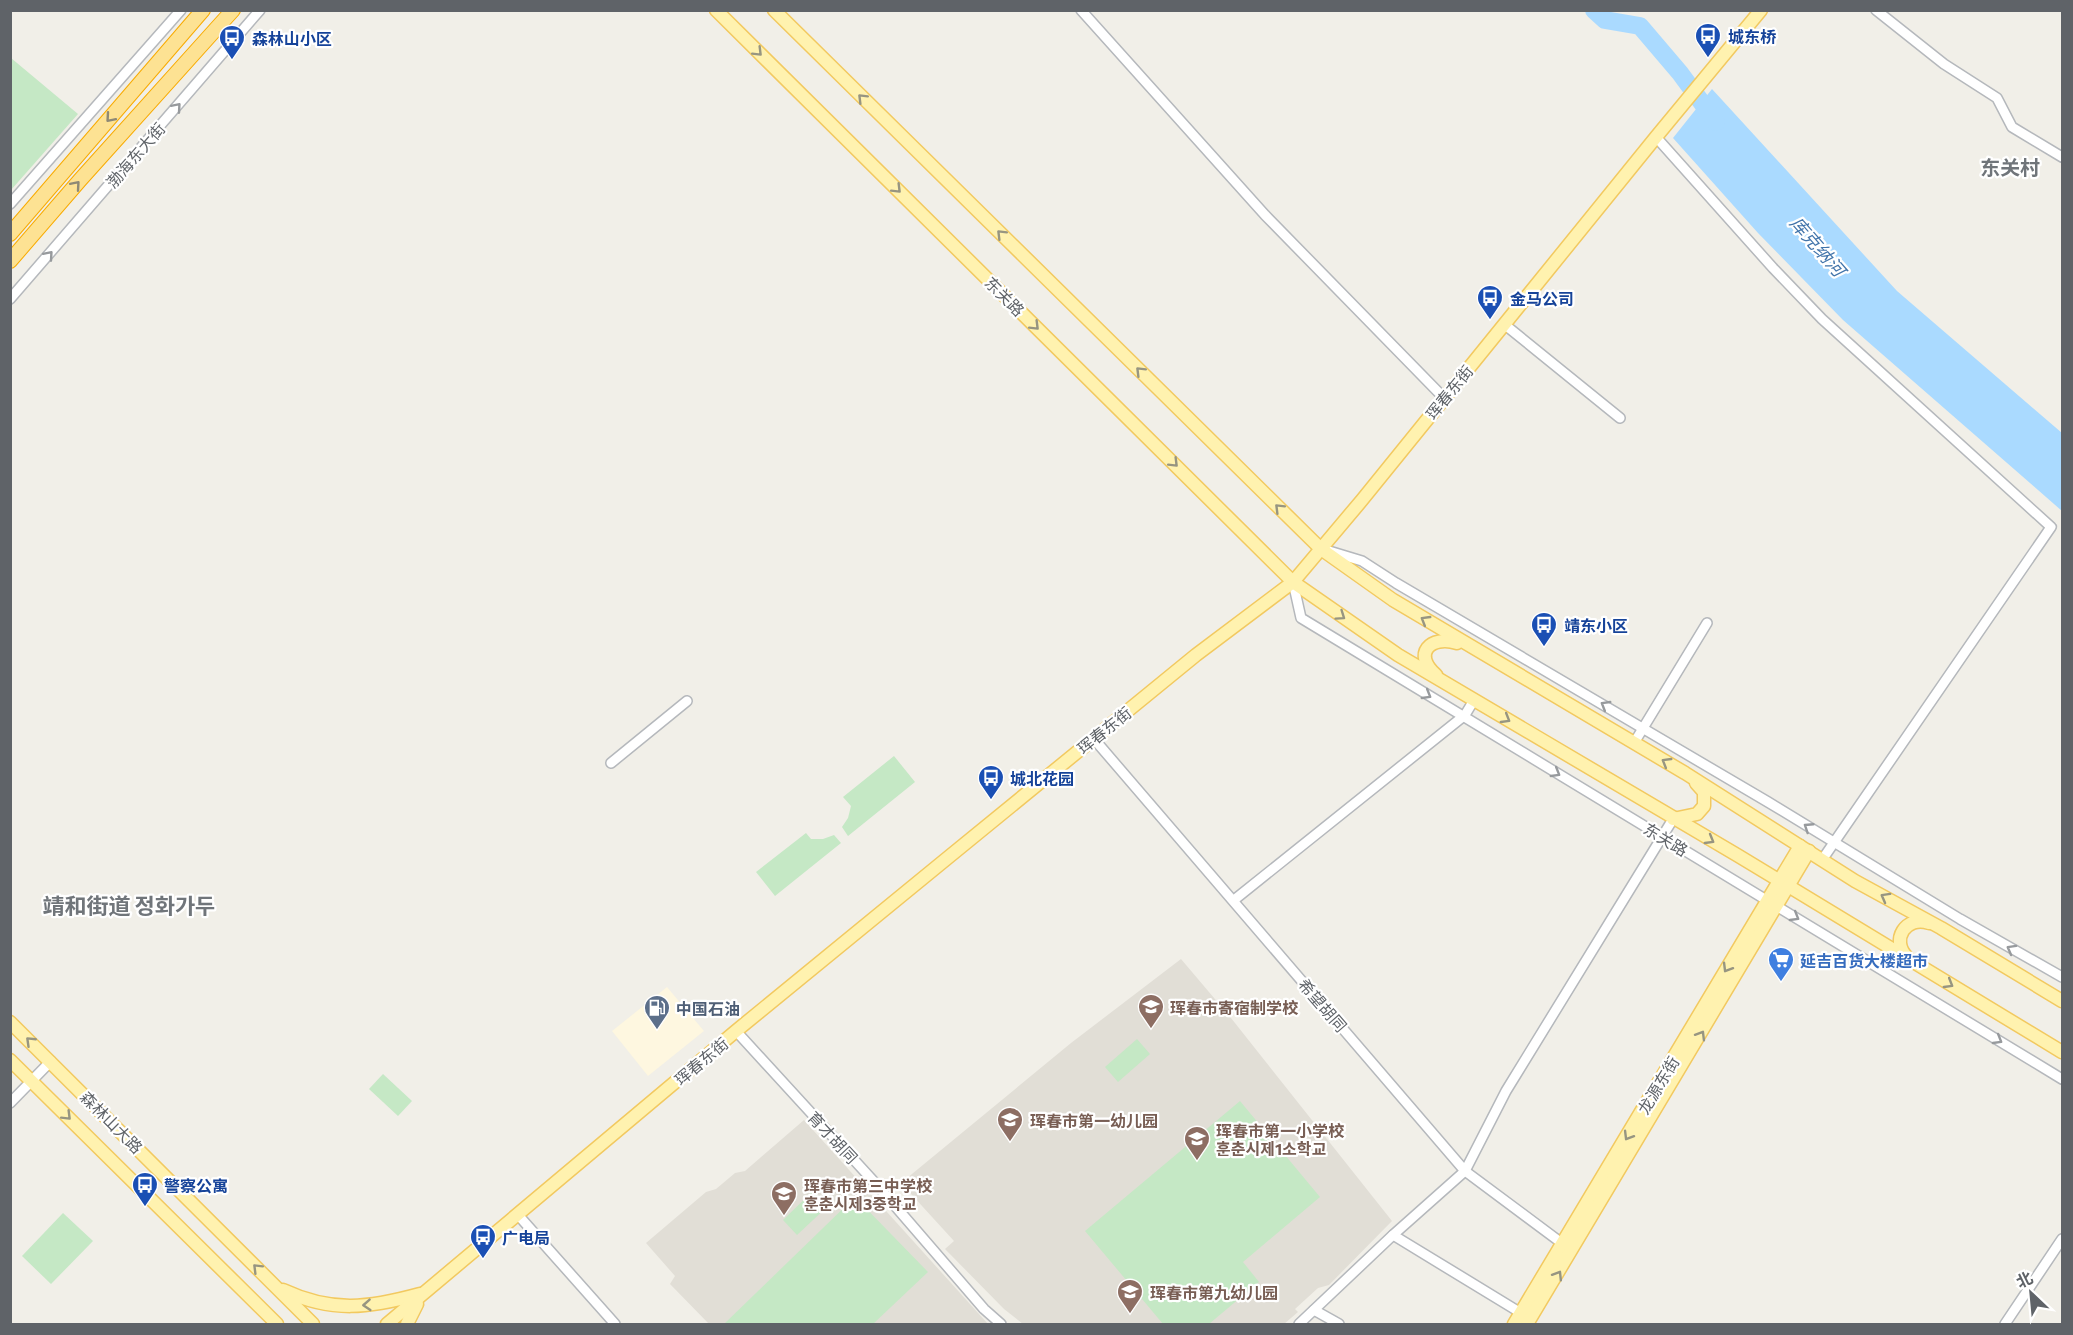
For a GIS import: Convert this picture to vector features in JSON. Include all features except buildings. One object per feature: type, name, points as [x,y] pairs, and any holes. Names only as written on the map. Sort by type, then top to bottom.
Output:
[{"type":"highway","points":[[10,234],[203,10]]},
{"type":"highway","name":"渤海东大街","points":[[10,261],[233,10]]},
{"type":"main road","name":"东关路","points":[[717,10],[1293,582],[1374,639],[1444,682],[2062,1052]]},
{"type":"main road","points":[[774,10],[1321,549],[1393,600],[1685,773],[1855,881],[1941,928],[2062,1001]]},
{"type":"main road","name":"珲春东街","points":[[387,1324],[519,1216],[736,1031],[1196,656],[1293,582],[1761,10]]},
{"type":"main road","points":[[1444,682],[1426,664],[1427,649],[1436,641],[1442,640],[1473,648]]},
{"type":"main road","points":[[1673,819],[1697,814],[1704,806],[1701,787],[1685,773]]},
{"type":"main road","name":"龙源东街","points":[[1514,1324],[1524,1319],[1805,849]]},
{"type":"main road","points":[[1913,962],[1904,955],[1899,944],[1901,932],[1905,927],[1910,923],[1923,921],[1941,928]]},
{"type":"main road","name":"森林山大路","points":[[10,1023],[51,1061],[313,1324]]},
{"type":"main road","name":"森林山大路","points":[[10,1060],[277,1324]]},
{"type":"main road","points":[[275,1286],[305,1300],[324,1305],[368,1306],[389,1303],[424,1293]]},
{"type":"main road","points":[[407,1324],[424,1293]]},
{"type":"main road","points":[[258,1305],[267,1324]]},
{"type":"street","points":[[10,204],[181,10]]},
{"type":"street","name":"渤海东大街","points":[[10,299],[260,10]]},
{"type":"street","points":[[1081,10],[1265,214],[1444,398]]},
{"type":"street","points":[[1876,10],[1944,64],[1997,98],[2012,127],[2062,157]]},
{"type":"street","points":[[1659,133],[1773,268],[1822,319],[2051,527],[1822,860]]},
{"type":"street","points":[[1504,324],[1620,418]]},
{"type":"street","points":[[1321,549],[1362,561],[1768,802],[1959,920],[2062,977]]},
{"type":"street","name":"东关路","points":[[1293,582],[1301,618],[2062,1079]]},
{"type":"street","points":[[1634,743],[1707,623]]},
{"type":"street","points":[[611,763],[687,700]]},
{"type":"street","points":[[1234,900],[1463,716],[1474,700]]},
{"type":"street","name":"希望胡同","points":[[1094,739],[1464,1171],[1568,1247]]},
{"type":"street","points":[[1299,1324],[1464,1171],[1506,1091],[1673,819]]},
{"type":"street","name":"育才胡同","points":[[736,1031],[877,1185],[984,1309],[1001,1324]]},
{"type":"street","points":[[10,1103],[51,1061]]},
{"type":"street","points":[[519,1216],[615,1324]]},
{"type":"street","points":[[1393,1235],[1524,1319]]},
{"type":"street","points":[[2005,1324],[2062,1239]]},
{"type":"street","points":[[1314,1310],[1339,1324]]},
{"type":"shaded area","name":"珲春市第一小学校 훈춘시제1소학교","points":[[1181,959],[1231,1018],[1392,1221],[1329,1285],[1318,1288],[1295,1309],[1298,1312],[1284,1324],[1023,1324],[1004,1309],[945,1249],[954,1241],[901,1183],[1071,1043]]},
{"type":"shaded area","points":[[667,987],[704,1031],[648,1076],[612,1031]]},
{"type":"shaded area","name":"珲春市第三中学校 훈춘시제3중학교","points":[[804,1120],[988,1324],[709,1324],[670,1284],[675,1276],[646,1243],[706,1192],[716,1189],[735,1173],[745,1171]]},
{"type":"green space","points":[[11,58],[78,114],[11,190]]},
{"type":"green space","points":[[894,756],[915,782],[848,836],[842,827],[848,818],[851,806],[843,797]]},
{"type":"green space","points":[[806,833],[811,839],[823,839],[834,835],[841,843],[775,896],[756,872]]},
{"type":"green space","points":[[1137,1039],[1150,1054],[1118,1082],[1105,1067]]},
{"type":"green space","points":[[383,1074],[412,1101],[398,1116],[369,1089]]},
{"type":"green space","points":[[1240,1101],[1320,1197],[1243,1262],[1259,1282],[1209,1324],[1163,1324],[1085,1231]]},
{"type":"green space","points":[[813,1191],[828,1206],[797,1235],[783,1220]]},
{"type":"green space","points":[[855,1197],[928,1272],[873,1324],[724,1324]]},
{"type":"green space","points":[[63,1213],[93,1241],[51,1284],[22,1256]]},
{"type":"water","points":[[1712,89],[1897,291],[2062,433],[2062,511],[1843,320],[1758,233],[1673,138]]},
{"type":"waterway","name":"库克纳河","points":[[1594,10],[1605,20],[1640,26],[1680,73],[1716,122]]},
{"type":"place","name":"城东桥","points":[[1708,59]]},
{"type":"place","name":"森林山小区","points":[[232,61]]},
{"type":"place","name":"金马公司","points":[[1490,321]]},
{"type":"place","name":"靖东小区","points":[[1544,648]]},
{"type":"place","name":"城北花园","points":[[991,801]]},
{"type":"place","name":"延吉百货大楼超市","points":[[1781,983]]},
{"type":"place","name":"珲春市寄宿制学校","points":[[1151,1030]]},
{"type":"place","name":"中国石油","points":[[657,1031]]},
{"type":"place","name":"珲春市第一幼儿园","points":[[1010,1143]]},
{"type":"place","name":"珲春市第一小学校 훈춘시제1소학교","points":[[1197,1162]]},
{"type":"place","name":"警察公寓","points":[[145,1208]]},
{"type":"place","name":"珲春市第三中学校 훈춘시제3중학교","points":[[784,1217]]},
{"type":"place","name":"广电局","points":[[483,1260]]},
{"type":"place","name":"珲春市第九幼儿园","points":[[1130,1315]]},
{"type":"district","name":"东关村","points":[[2010,167]]},
{"type":"district","name":"靖和街道 정화가두","points":[[129,905]]}]
